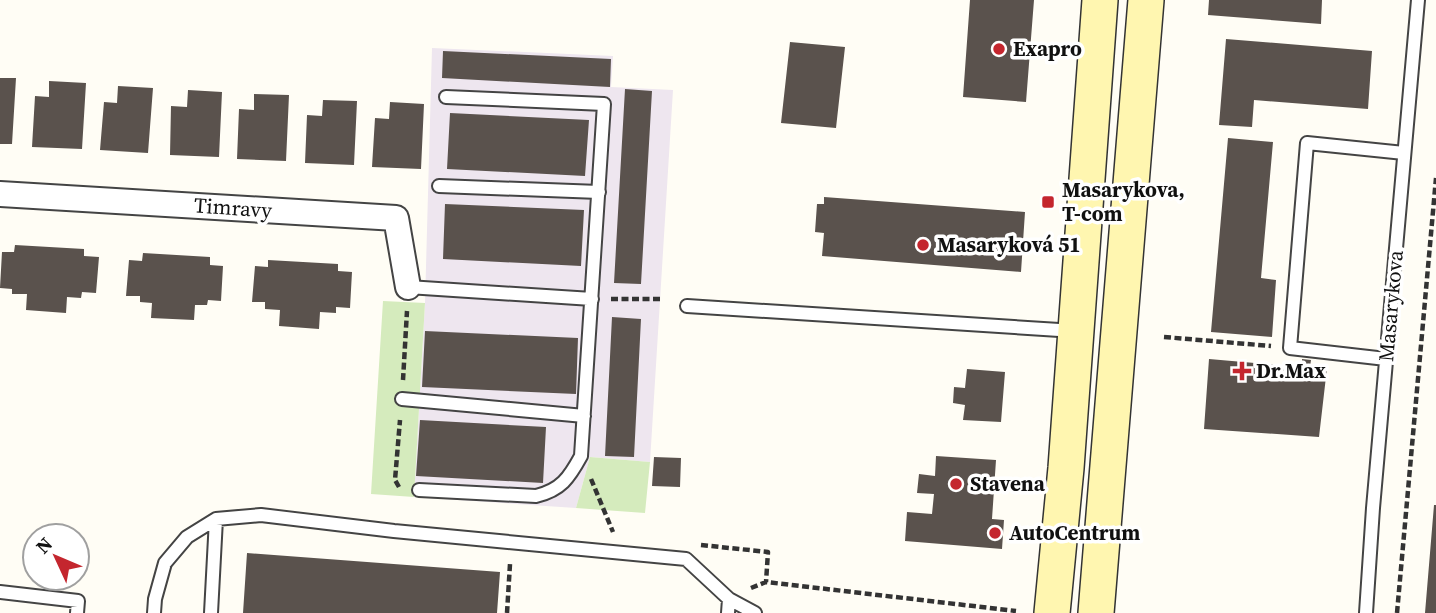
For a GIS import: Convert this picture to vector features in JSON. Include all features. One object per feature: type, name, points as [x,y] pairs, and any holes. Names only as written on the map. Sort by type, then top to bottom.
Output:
[{"type":"main road","points":[[1052,613],[1100,0]]},
{"type":"main road","points":[[1096,613],[1146,0]]},
{"type":"street","name":"Timravy","points":[[0,194],[396,218],[408,288]]},
{"type":"lane","name":"Masarykova","points":[[1366,613],[1418,0]]},
{"type":"lane","points":[[419,490],[536,496],[552,492],[569,477],[581,456],[584,416],[604,104],[446,97]]},
{"type":"lane","points":[[1386,359],[1290,348],[1307,143],[1404,153]]},
{"type":"lane","points":[[439,186],[599,192]]},
{"type":"lane","points":[[408,288],[592,299]]},
{"type":"lane","points":[[687,306],[1076,331]]},
{"type":"lane","points":[[402,399],[584,416]]},
{"type":"lane","points":[[154,613],[165,563],[187,537],[216,519],[261,515],[686,559],[729,599],[755,613]]},
{"type":"lane","points":[[211,613],[216,519]]},
{"type":"lane","points":[[0,592],[78,601],[77,613]]},
{"type":"lane","points":[[727,613],[729,599]]},
{"type":"path","points":[[1397,613],[1436,178]]},
{"type":"path","points":[[592,299],[661,299]]},
{"type":"path","points":[[1164,337],[1290,348]]},
{"type":"path","points":[[581,456],[614,536]]},
{"type":"path","points":[[507,613],[511,542]]},
{"type":"path","points":[[729,599],[766,582],[1016,611]]},
{"type":"shaded area","points":[[432,48],[613,56],[611,87],[673,90],[650,462],[590,457],[576,508],[414,497],[425,303]]},
{"type":"green space","points":[[383,301],[425,303],[414,497],[371,494]]},
{"type":"green space","points":[[590,457],[650,462],[645,513],[576,508]]},
{"type":"building","name":"Exapro","points":[[970,0],[1034,0],[1026,102],[963,97]]},
{"type":"building","points":[[1209,0],[1322,0],[1321,24],[1208,15]]},
{"type":"building","points":[[1226,39],[1372,51],[1368,109],[1254,100],[1252,127],[1219,125]]},
{"type":"building","points":[[790,42],[845,47],[836,128],[781,123]]},
{"type":"building","points":[[443,51],[611,59],[610,87],[442,78]]},
{"type":"building","points":[[0,78],[16,78],[12,144],[0,144]]},
{"type":"building","points":[[49,81],[86,83],[82,149],[32,147],[35,96],[49,97]]},
{"type":"building","points":[[118,86],[153,88],[148,153],[100,150],[104,102],[117,103]]},
{"type":"building","points":[[625,89],[652,91],[641,284],[614,283]]},
{"type":"building","points":[[188,90],[222,92],[219,157],[170,155],[171,106],[187,107]]},
{"type":"building","points":[[254,94],[289,95],[286,161],[237,159],[239,109],[254,110]]},
{"type":"building","points":[[323,100],[357,101],[354,165],[305,163],[307,115],[322,116]]},
{"type":"building","points":[[390,102],[424,104],[421,169],[372,167],[375,118],[389,119]]},
{"type":"building","points":[[450,113],[589,120],[585,176],[447,169]]},
{"type":"building","points":[[1228,138],[1273,142],[1261,278],[1276,280],[1272,337],[1211,332]]},
{"type":"building","name":"Masaryková 51","points":[[824,197],[1025,212],[1021,272],[822,256],[824,233],[815,232],[817,204],[824,204]]},
{"type":"building","points":[[445,204],[584,210],[581,266],[443,259]]},
{"type":"building","points":[[15,245],[84,249],[84,256],[99,257],[96,293],[82,292],[81,298],[67,297],[66,313],[26,310],[27,294],[12,294],[12,289],[0,288],[2,252],[14,252]]},
{"type":"building","points":[[143,253],[210,257],[210,265],[223,266],[221,301],[208,300],[207,305],[195,305],[194,320],[151,318],[152,303],[140,302],[140,296],[126,296],[129,260],[142,261]]},
{"type":"building","points":[[268,260],[338,264],[338,271],[352,272],[350,308],[336,307],[336,313],[320,312],[319,329],[279,326],[280,310],[265,309],[265,302],[252,302],[255,266],[268,267]]},
{"type":"building","points":[[612,317],[641,319],[634,457],[605,456]]},
{"type":"building","points":[[425,331],[578,338],[576,394],[422,387]]},
{"type":"building","points":[[1209,359],[1302,367],[1302,359],[1311,360],[1310,367],[1327,368],[1319,437],[1204,429]]},
{"type":"building","points":[[967,369],[1005,372],[1001,422],[963,420],[965,405],[953,403],[954,387],[965,388]]},
{"type":"building","points":[[420,420],[546,427],[543,483],[416,476]]},
{"type":"building","points":[[936,456],[996,460],[992,519],[1004,520],[1002,549],[905,541],[907,512],[932,514],[934,494],[917,493],[919,474],[935,476]]},
{"type":"building","points":[[654,457],[681,458],[680,487],[652,486]]},
{"type":"building","points":[[1434,505],[1436,613],[1425,613]]},
{"type":"building","points":[[247,553],[500,572],[497,613],[243,613]]},
{"type":"place","name":"Exapro","points":[[999,49]]},
{"type":"place","name":"Masarykova, T-com","points":[[1048,202]]},
{"type":"place","name":"Masaryková 51","points":[[923,245]]},
{"type":"place","name":"Dr.Max","points":[[1242,371]]},
{"type":"place","name":"Stavena","points":[[956,484]]},
{"type":"place","name":"AutoCentrum","points":[[995,533]]}]
